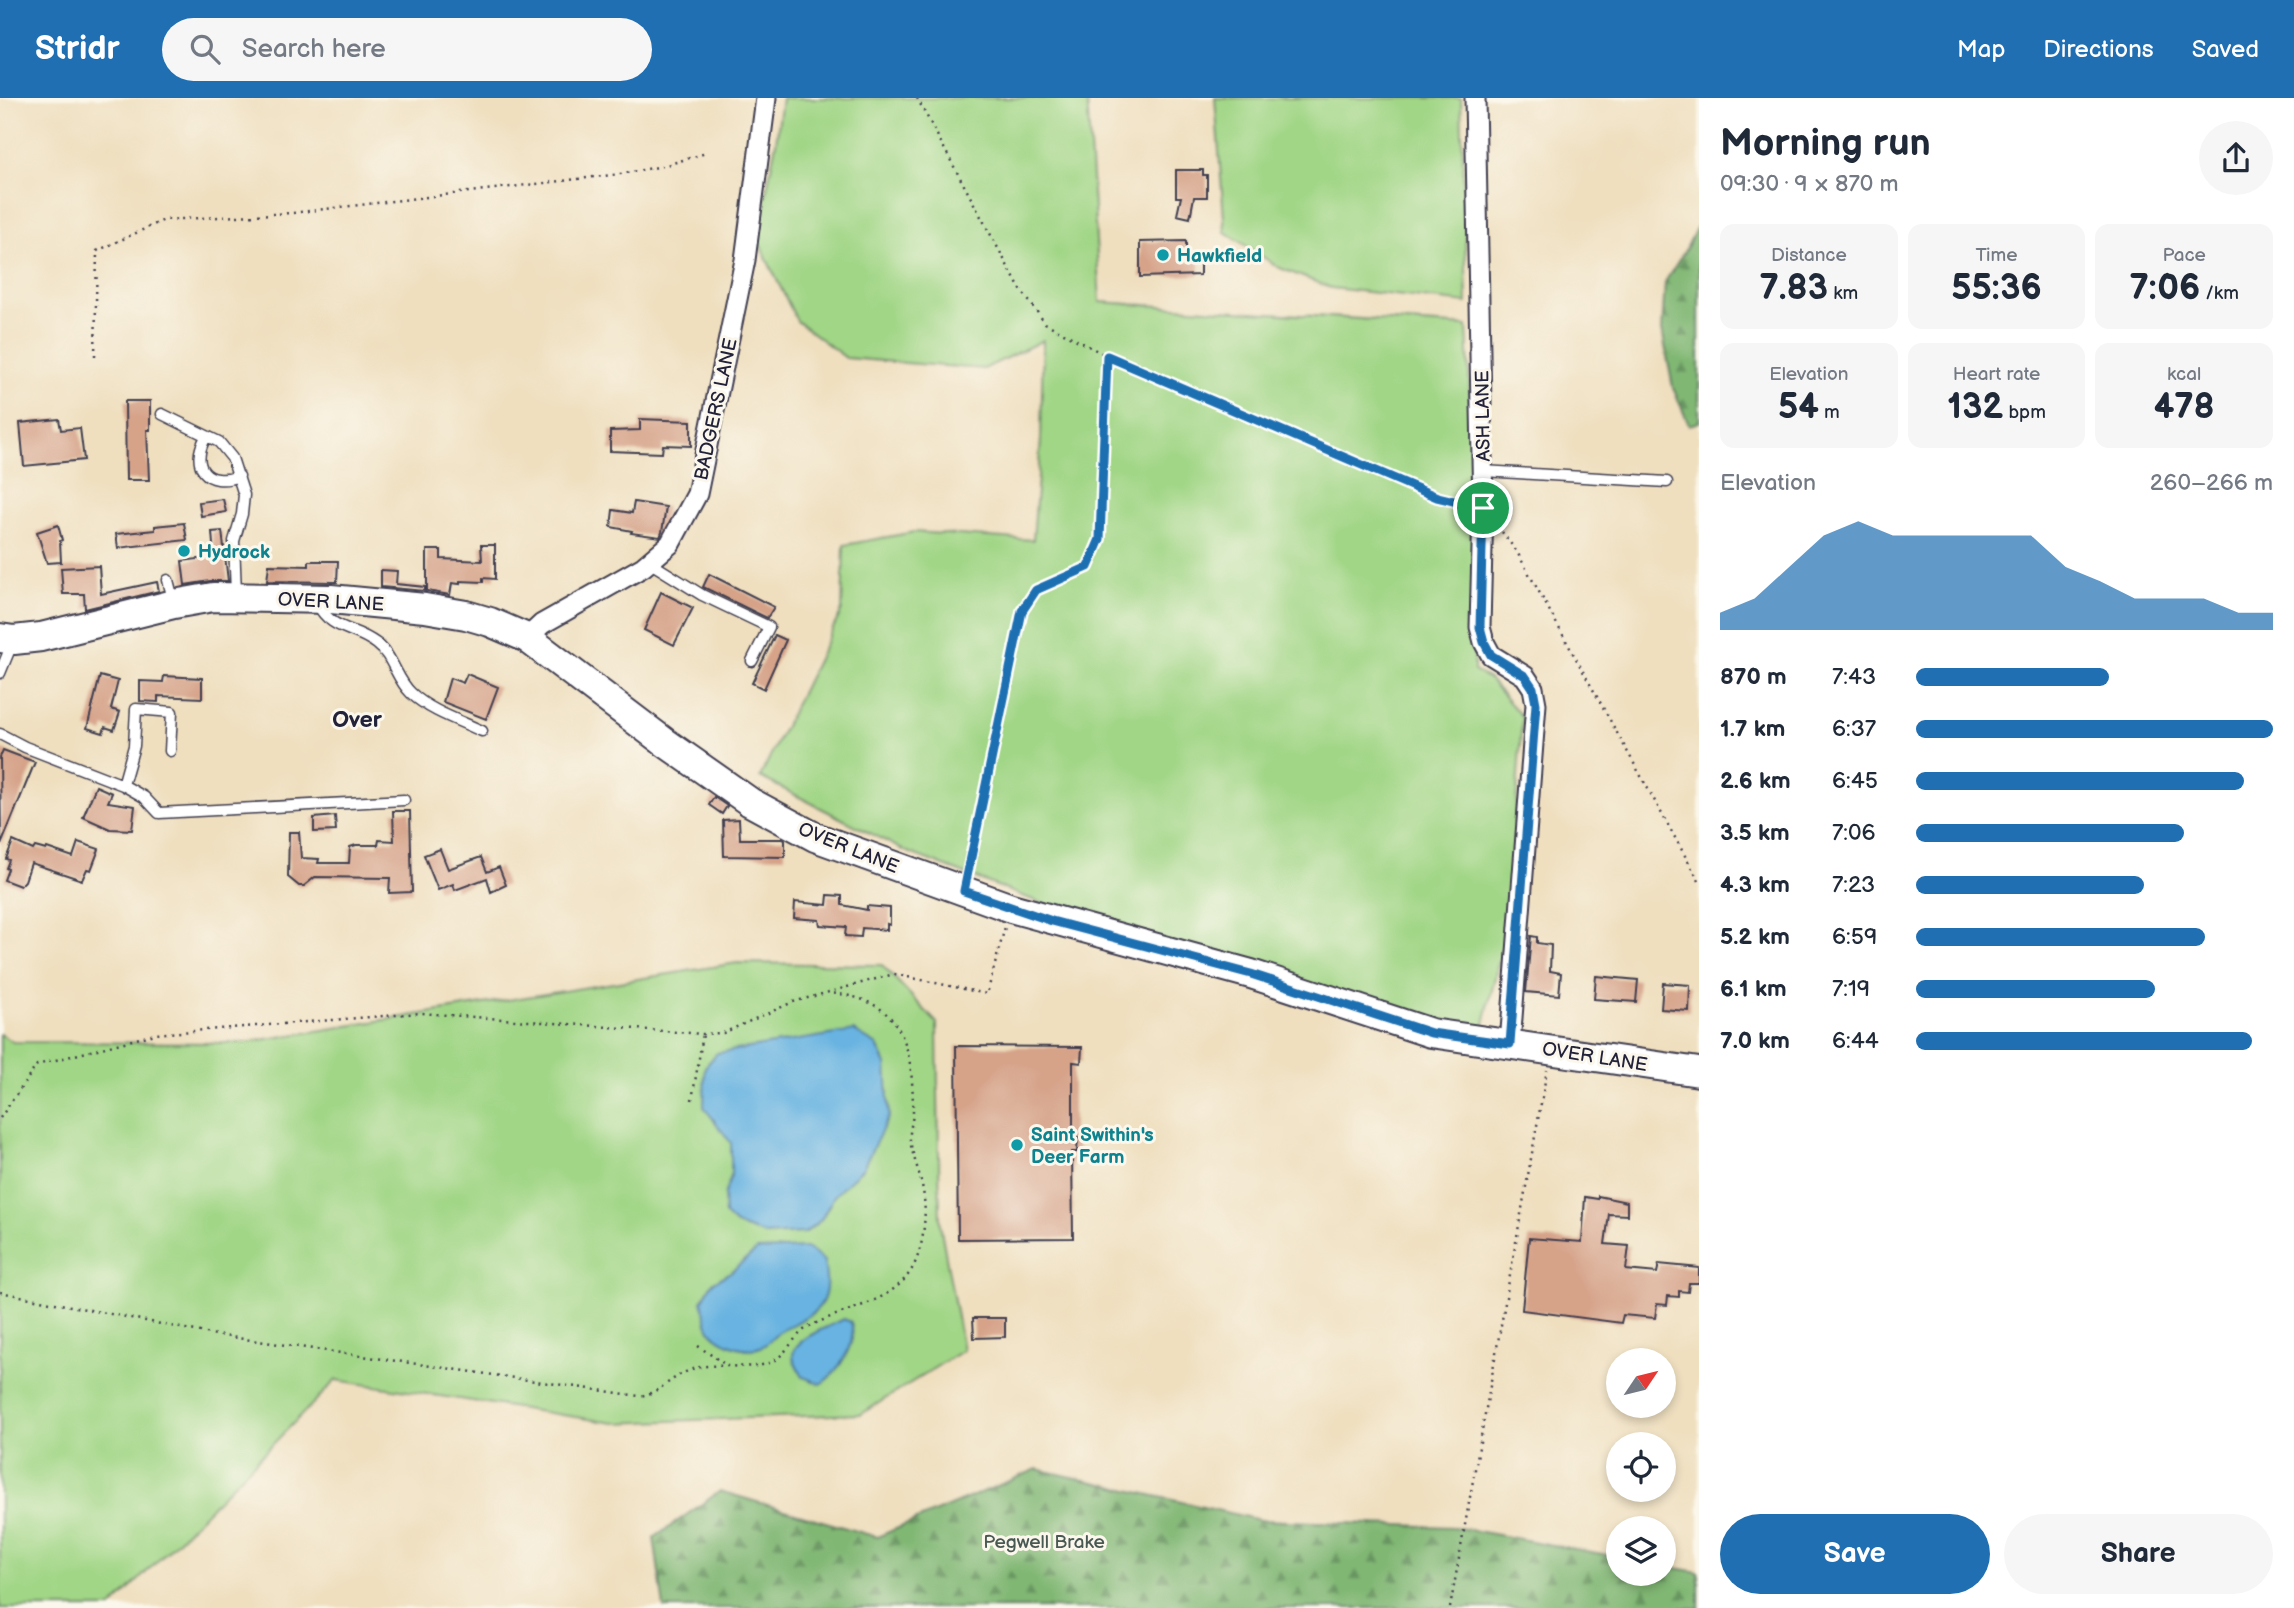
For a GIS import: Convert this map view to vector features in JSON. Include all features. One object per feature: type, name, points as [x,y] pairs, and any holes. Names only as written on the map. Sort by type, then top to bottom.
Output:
[{"type":"street","name":"BADGERS LANE","points":[[527,638],[542,624],[649,562],[670,544],[697,494],[745,260],[766,98]]},
{"type":"street","name":"ASH LANE","points":[[1475,98],[1483,471],[1480,627],[1491,655],[1525,676],[1533,688],[1536,704],[1510,1044]]},
{"type":"street","name":"OVER LANE","points":[[7,639],[41,637],[171,592],[213,597],[314,598],[425,608],[466,615],[527,638],[663,741],[750,802],[815,837],[1011,908],[1251,974],[1431,1033],[1699,1072]]},
{"type":"lane","points":[[162,414],[206,438],[219,442],[232,458],[244,495],[234,541],[236,597]]},
{"type":"lane","points":[[206,438],[198,451],[200,466],[210,478],[225,481],[239,476]]},
{"type":"lane","points":[[1483,471],[1667,482]]},
{"type":"lane","points":[[649,562],[702,595],[769,627],[752,661]]},
{"type":"lane","points":[[314,598],[326,618],[334,625],[380,646],[411,693],[438,711],[482,731]]},
{"type":"lane","points":[[0,673],[7,639]]},
{"type":"lane","points":[[123,785],[134,746],[135,709],[172,712],[170,751]]},
{"type":"lane","points":[[0,734],[25,747],[123,785],[144,797],[159,813],[404,800]]},
{"type":"path","points":[[916,98],[1018,287],[1045,323],[1107,356],[1437,497],[1483,508],[1517,552],[1699,881]]},
{"type":"path","points":[[94,356],[97,251],[164,220],[292,213],[606,176],[663,166],[706,153]]},
{"type":"path","points":[[964,891],[1022,611],[1036,590],[1088,567],[1100,539],[1107,356]]},
{"type":"path","points":[[0,1118],[37,1065],[155,1034],[421,1013],[703,1034],[723,1033],[793,1002],[894,974],[987,994],[1011,908]]},
{"type":"path","points":[[0,1292],[216,1335],[639,1396],[656,1391],[698,1367],[757,1367],[770,1363],[780,1357],[805,1329],[896,1288],[911,1270],[924,1238],[922,1225],[925,1201],[910,1140],[913,1118],[909,1057],[900,1033],[887,1013],[869,1000],[828,993]]},
{"type":"path","points":[[692,1100],[703,1034]]},
{"type":"path","points":[[1450,1608],[1550,1049]]},
{"type":"path","points":[[698,1346],[726,1366]]},
{"type":"green space","points":[[782,98],[1087,98],[1100,302],[1467,326],[1475,518],[1474,671],[1489,679],[1522,717],[1508,922],[1483,1028],[1384,1008],[1083,919],[905,851],[760,777],[842,610],[844,545],[914,532],[1033,540],[1041,439],[1043,340],[984,369],[905,363],[846,358],[797,321],[757,239]]},
{"type":"green space","points":[[1215,98],[1461,98],[1467,303],[1331,288],[1280,268],[1225,232]]},
{"type":"green space","points":[[1699,222],[1699,422],[1689,425],[1673,388],[1662,330],[1665,282]]},
{"type":"green space","points":[[737,963],[882,965],[937,1023],[940,1224],[963,1350],[861,1414],[614,1423],[336,1380],[111,1608],[0,1608],[0,1034],[13,1042],[242,1043]]},
{"type":"green space","name":"Pegwell Brake","points":[[1037,1469],[1260,1520],[1454,1527],[1606,1555],[1606,1586],[1676,1586],[1676,1568],[1699,1572],[1699,1608],[664,1608],[654,1538],[720,1491],[877,1537]]},
{"type":"water","points":[[854,1031],[877,1045],[886,1064],[889,1116],[863,1168],[834,1196],[821,1220],[805,1233],[765,1235],[736,1225],[725,1215],[724,1195],[731,1176],[731,1143],[704,1107],[705,1067],[717,1053]]},
{"type":"water","points":[[807,1248],[824,1261],[826,1276],[824,1298],[814,1312],[782,1330],[764,1346],[747,1349],[739,1347],[724,1342],[713,1333],[706,1322],[702,1301],[712,1283],[732,1271],[757,1250]]},
{"type":"water","points":[[844,1319],[851,1322],[852,1339],[840,1365],[821,1384],[803,1377],[793,1357],[798,1344]]},
{"type":"building","points":[[1176,170],[1203,170],[1203,175],[1207,175],[1207,197],[1194,197],[1190,218],[1177,215],[1181,197],[1176,197]]},
{"type":"building","name":"Hawkfield","points":[[1186,241],[1186,262],[1200,262],[1200,275],[1140,277],[1140,242]]},
{"type":"building","points":[[125,401],[150,401],[150,430],[147,430],[149,480],[126,480]]},
{"type":"building","points":[[59,419],[61,430],[80,428],[84,460],[24,466],[20,423]]},
{"type":"building","points":[[640,419],[691,421],[691,446],[663,445],[662,453],[610,451],[610,431],[640,430]]},
{"type":"building","points":[[223,499],[226,512],[201,516],[199,502]]},
{"type":"building","points":[[634,502],[666,507],[660,537],[611,527],[613,510],[632,513]]},
{"type":"building","name":"Hydrock","points":[[184,523],[187,540],[118,548],[116,534],[155,530],[155,526]]},
{"type":"building","points":[[58,525],[62,540],[61,562],[47,563],[37,532]]},
{"type":"building","points":[[222,531],[228,581],[185,585],[182,561],[214,557],[212,532]]},
{"type":"building","points":[[481,545],[495,545],[495,579],[483,578],[483,582],[452,583],[450,595],[427,591],[427,550],[441,550],[441,559],[482,561]]},
{"type":"building","points":[[309,561],[338,561],[337,582],[267,581],[269,565],[309,566]]},
{"type":"building","points":[[99,566],[101,594],[157,582],[159,591],[85,609],[84,594],[63,594],[61,568]]},
{"type":"building","points":[[381,570],[397,571],[396,584],[425,587],[425,591],[381,587]]},
{"type":"building","points":[[709,574],[774,607],[767,618],[703,587]]},
{"type":"building","points":[[661,592],[693,608],[674,645],[644,630]]},
{"type":"building","points":[[775,635],[786,640],[764,689],[752,683]]},
{"type":"building","points":[[467,674],[498,687],[486,719],[443,702],[450,678],[463,683]]},
{"type":"building","points":[[100,676],[118,681],[111,709],[120,712],[114,730],[105,727],[103,733],[87,728]]},
{"type":"building","points":[[164,676],[202,678],[202,698],[158,696],[158,702],[140,701],[140,681],[163,682]]},
{"type":"building","points":[[3,750],[35,762],[1,845],[0,757]]},
{"type":"building","points":[[96,786],[112,793],[108,802],[135,806],[132,830],[110,829],[83,817]]},
{"type":"building","points":[[714,797],[727,806],[722,814],[709,805]]},
{"type":"building","points":[[393,811],[410,811],[412,892],[389,893],[390,878],[315,877],[304,886],[299,886],[288,877],[289,832],[299,832],[301,858],[319,859],[318,863],[349,863],[350,847],[378,845],[379,840],[394,841]]},
{"type":"building","points":[[335,816],[336,831],[314,832],[314,818]]},
{"type":"building","points":[[739,819],[740,839],[783,839],[785,857],[724,856],[723,820]]},
{"type":"building","points":[[13,841],[33,850],[35,847],[47,848],[73,857],[78,842],[99,849],[91,870],[87,869],[82,880],[31,863],[25,881],[20,886],[4,880],[9,860],[6,859]]},
{"type":"building","points":[[440,849],[448,869],[481,857],[487,872],[499,867],[506,885],[491,892],[487,878],[455,890],[453,884],[438,890],[424,855]]},
{"type":"building","points":[[828,895],[842,896],[842,905],[867,910],[867,906],[890,908],[890,925],[887,924],[887,930],[862,928],[861,937],[845,936],[846,927],[820,925],[819,920],[794,918],[795,902],[827,905]]},
{"type":"building","points":[[1531,936],[1537,937],[1537,943],[1551,945],[1550,971],[1561,973],[1559,995],[1526,992]]},
{"type":"building","points":[[1596,976],[1638,980],[1636,1002],[1594,999]]},
{"type":"building","points":[[1663,983],[1690,985],[1689,1011],[1661,1009]]},
{"type":"building","name":"Saint Swithin's Deer Farm","points":[[956,1046],[1082,1047],[1081,1063],[1073,1062],[1073,1137],[1078,1138],[1077,1152],[1072,1152],[1073,1238],[958,1239]]},
{"type":"building","points":[[1598,1196],[1627,1202],[1627,1215],[1609,1214],[1605,1244],[1629,1246],[1626,1270],[1657,1273],[1659,1264],[1699,1268],[1699,1283],[1689,1283],[1688,1292],[1679,1291],[1679,1297],[1668,1296],[1667,1305],[1657,1304],[1655,1318],[1623,1315],[1621,1323],[1522,1310],[1529,1238],[1582,1242],[1585,1197],[1598,1199]]},
{"type":"building","points":[[973,1318],[1005,1318],[1005,1337],[974,1338]]},
{"type":"place","name":"Hawkfield","points":[[1163,255]]},
{"type":"place","name":"Hydrock","points":[[184,551]]},
{"type":"place","name":"Saint Swithin's Deer Farm","points":[[1017,1145]]},
{"type":"district","name":"Over","points":[[357,719]]},
{"type":"route","points":[[1107,356],[1437,497],[1483,508],[1480,627],[1484,642],[1491,655],[1525,676],[1533,688],[1536,704],[1510,1044],[1431,1033],[1251,974],[1052,921],[964,891],[1022,611],[1036,590],[1088,567],[1100,539],[1107,356]]}]
